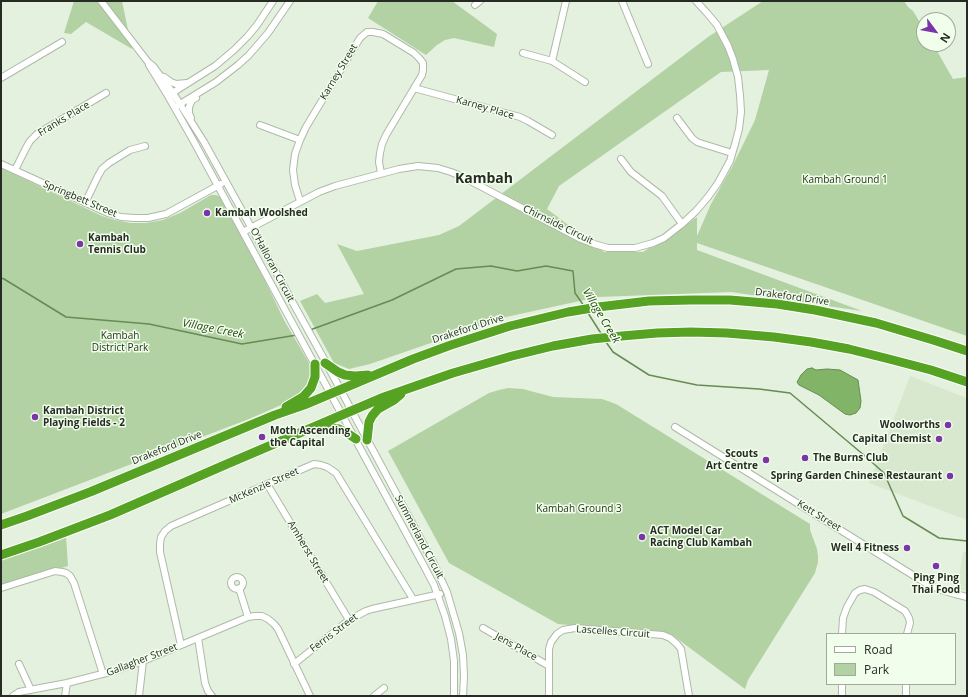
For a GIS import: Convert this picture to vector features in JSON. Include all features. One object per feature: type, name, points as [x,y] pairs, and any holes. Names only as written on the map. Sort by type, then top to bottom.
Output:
[{"type":"highway","name":"Drakeford Drive","points":[[1,525],[90,492],[413,359],[510,326],[568,312],[649,301],[730,300],[777,304],[852,317],[900,329],[967,352]]},
{"type":"highway","points":[[1,555],[110,515],[313,427],[408,388],[512,356],[553,346],[592,339],[657,333],[691,332],[766,336],[849,349],[931,370],[967,382]]},
{"type":"highway","points":[[325,363],[345,375],[375,375]]},
{"type":"highway","points":[[275,415],[289,404],[303,397],[309,391],[314,381],[315,364]]},
{"type":"highway","points":[[367,440],[369,422],[372,416],[378,409],[394,400],[408,388]]},
{"type":"highway","points":[[313,427],[339,429],[356,439]]},
{"type":"street","points":[[170,94],[214,66],[228,55],[248,36],[273,1]]},
{"type":"street","points":[[178,106],[216,82],[249,56],[277,22],[290,1]]},
{"type":"street","points":[[552,61],[566,1]]},
{"type":"street","points":[[622,1],[648,64]]},
{"type":"street","name":"Chirnside Circuit","points":[[243,232],[323,190],[381,173],[418,166],[438,168],[463,177],[594,244],[608,248],[635,248],[664,238],[682,224],[708,198],[730,160],[739,129],[741,112],[738,77],[728,46],[717,25],[696,1]]},
{"type":"street","name":"O'Halloran Circuit","points":[[102,3],[150,64],[149,67],[192,123],[252,227],[340,390]]},
{"type":"street","name":"Karney Street","points":[[300,201],[295,186],[293,170],[295,154],[300,140],[306,127],[360,38],[367,32],[383,34],[414,53],[422,63],[423,72],[382,144],[379,162],[381,173]]},
{"type":"street","points":[[1,78],[62,42]]},
{"type":"street","points":[[523,53],[552,61],[585,82]]},
{"type":"street","points":[[228,55],[238,65]]},
{"type":"street","points":[[150,64],[170,82],[176,84],[187,83]]},
{"type":"street","name":"Karney Place","points":[[414,88],[520,118],[552,135]]},
{"type":"street","points":[[192,123],[189,113],[190,103],[205,89]]},
{"type":"street","name":"Franks Place","points":[[15,170],[30,140],[36,134],[106,93]]},
{"type":"street","name":"O'Halloran Circuit","points":[[178,106],[218,186],[331,394]]},
{"type":"street","points":[[677,118],[692,138],[697,142],[732,153]]},
{"type":"street","points":[[260,125],[300,140]]},
{"type":"street","points":[[85,203],[102,169],[130,150],[145,146]]},
{"type":"street","points":[[621,159],[631,172],[662,196],[682,224]]},
{"type":"street","name":"Springbett Street","points":[[1,164],[85,203],[121,217],[148,218],[166,214],[226,182]]},
{"type":"street","name":"Summerland Circuit","points":[[340,390],[433,562],[447,592],[457,624],[463,655],[463,696]]},
{"type":"street","name":"Summerland Circuit","points":[[331,394],[438,594],[445,616],[454,661],[454,696]]},
{"type":"street","name":"Kett Street","points":[[675,427],[927,584],[967,597]]},
{"type":"street","name":"McKenzie Street","points":[[181,645],[160,552],[161,537],[165,531],[171,526],[314,464],[321,464],[331,468],[336,473],[413,600]]},
{"type":"street","name":"Amherst Street","points":[[267,484],[350,620]]},
{"type":"street","points":[[1,588],[54,571],[66,573],[70,576],[74,583],[103,674]]},
{"type":"street","points":[[239,588],[248,617]]},
{"type":"street","points":[[842,633],[843,618],[847,607],[855,593],[865,589],[874,592],[904,611],[909,618],[910,623],[907,633]]},
{"type":"street","name":"Ferris Street","points":[[294,664],[350,620],[372,608],[447,592]]},
{"type":"street","name":"Gallagher Street","points":[[12,696],[19,692],[67,683],[103,674],[143,661],[248,617],[262,616],[274,624],[278,630],[310,696]]},
{"type":"street","name":"Jens Place","points":[[483,628],[549,666]]},
{"type":"street","name":"Lascelles Circuit","points":[[549,696],[549,649],[551,642],[557,634],[567,629],[575,628],[663,635],[672,639],[681,649],[689,696]]},
{"type":"street","points":[[198,638],[205,683],[212,696]]},
{"type":"street","points":[[139,696],[143,661]]},
{"type":"street","points":[[19,664],[31,690]]},
{"type":"street","points":[[65,696],[67,683]]},
{"type":"street","points":[[842,685],[842,696]]},
{"type":"street","points":[[906,685],[906,696]]},
{"type":"street","points":[[374,696],[384,688]]},
{"type":"shaded area","points":[[812,368],[816,370],[840,370],[858,380],[861,401],[860,408],[856,413],[850,415],[845,414],[819,395],[799,385],[797,382],[801,375],[807,369]]},
{"type":"shaded area","points":[[910,376],[967,398],[967,520],[869,483]]},
{"type":"shaded area","points":[[967,551],[967,591],[957,589],[963,552]]},
{"type":"green space","points":[[74,1],[122,1],[132,49],[86,22],[71,34],[64,33]]},
{"type":"green space","points":[[378,1],[452,1],[497,34],[494,47],[454,38],[445,40],[426,55],[368,18]]},
{"type":"green space","name":"Kambah Ground 1","points":[[763,1],[904,1],[916,16],[916,52],[938,52],[953,79],[967,77],[967,336],[697,243],[697,250],[862,311],[731,292],[598,297],[506,317],[370,364],[349,369],[334,363],[300,301],[317,294],[325,303],[364,294],[337,244],[357,251],[439,235],[459,226],[708,37]],"holes":[[[769,70],[755,120],[732,167],[711,204],[697,236],[697,217],[643,252],[604,252],[547,209],[559,186],[721,72]]]},
{"type":"green space","name":"Kambah District Park","points":[[1,168],[102,216],[130,223],[146,223],[163,220],[180,213],[211,195],[220,197],[256,262],[284,320],[309,363],[312,372],[307,390],[288,402],[249,419],[1,514]]},
{"type":"green space","name":"Kambah Ground 3","points":[[508,388],[523,389],[553,397],[602,399],[616,404],[810,524],[810,530],[818,556],[815,573],[748,680],[745,689],[671,634],[558,624],[449,563],[388,451],[489,393]]},
{"type":"green space","points":[[66,536],[68,566],[1,587],[1,560]]},
{"type":"waterway","name":"Village Creek","points":[[310,330],[392,300],[456,269],[491,266],[517,271],[546,266],[573,271],[575,293],[584,306]]},
{"type":"waterway","name":"Village Creek","points":[[1,278],[66,317],[149,324],[242,344],[297,335]]},
{"type":"waterway","name":"Village Creek","points":[[588,313],[602,335]]},
{"type":"waterway","name":"Village Creek","points":[[606,342],[613,352],[649,375],[697,385],[759,389],[790,393],[884,473],[903,516],[939,538],[967,541]]},
{"type":"place","name":"Kambah Woolshed","points":[[207,213]]},
{"type":"place","name":"Kambah Tennis Club","points":[[80,244]]},
{"type":"place","name":"Kambah District Playing Fields - 2","points":[[35,417]]},
{"type":"place","name":"Woolworths","points":[[948,425]]},
{"type":"place","name":"Moth Ascending the Capital","points":[[262,437]]},
{"type":"place","name":"Capital Chemist","points":[[939,439]]},
{"type":"place","name":"The Burns Club","points":[[805,458]]},
{"type":"place","name":"Scouts Art Centre","points":[[766,460]]},
{"type":"place","name":"Spring Garden Chinese Restaurant","points":[[950,476]]},
{"type":"place","name":"ACT Model Car Racing Club Kambah","points":[[642,537]]},
{"type":"place","name":"Well 4 Fitness","points":[[907,548]]},
{"type":"place","name":"Ping Ping Thai Food","points":[[936,566]]},
{"type":"district","name":"Kambah","points":[[484,179]]}]
